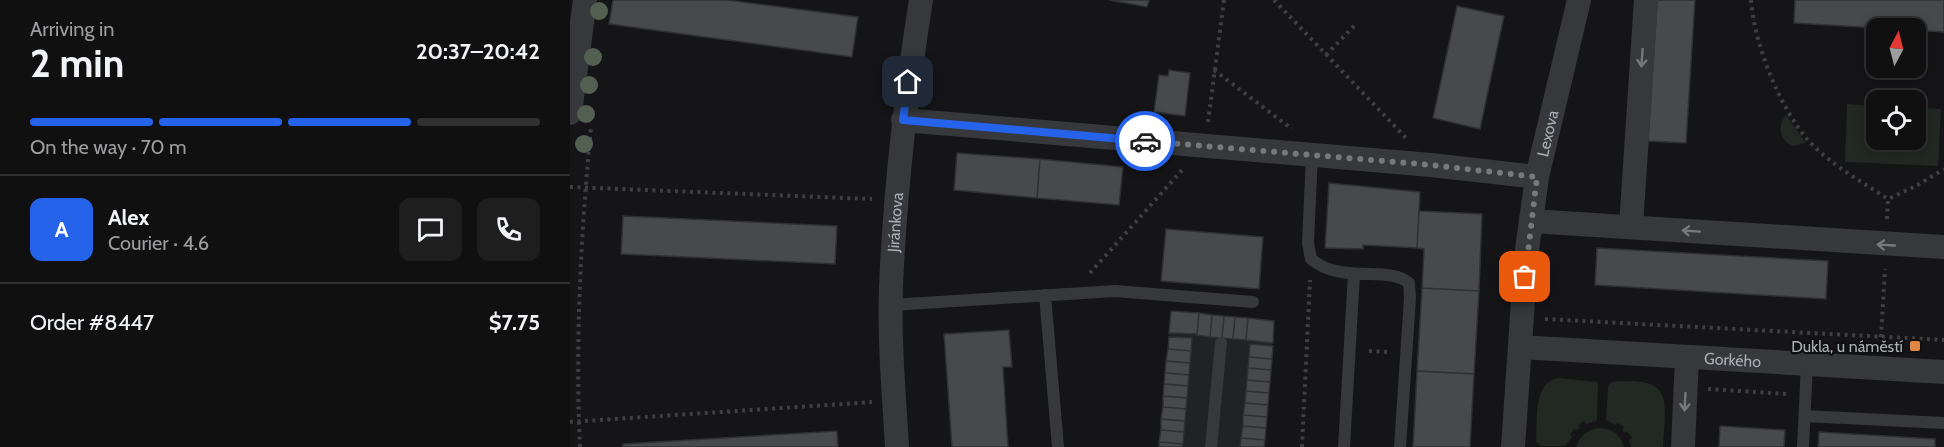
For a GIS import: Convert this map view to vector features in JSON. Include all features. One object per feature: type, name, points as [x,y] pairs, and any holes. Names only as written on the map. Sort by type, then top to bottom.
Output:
[{"type":"street","points":[[581,117],[585,0]]},
{"type":"street","name":"Jiránkova","points":[[897,447],[891,350],[896,200],[903,120],[921,0]]},
{"type":"street","name":"Lexova","points":[[1513,447],[1522,318],[1537,177],[1579,0]]},
{"type":"street","points":[[1631,226],[1646,0]]},
{"type":"street","points":[[903,120],[1431,165],[1537,177]]},
{"type":"street","points":[[1531,221],[1944,247]]},
{"type":"street","name":"Gorkého","points":[[1520,347],[1944,372]]},
{"type":"street","points":[[1683,447],[1688,357]]},
{"type":"lane","points":[[1310,155],[1308,243],[1311,259],[1331,271],[1395,276],[1409,283],[1407,354],[1400,447]]},
{"type":"lane","points":[[1344,447],[1354,274]]},
{"type":"lane","points":[[891,305],[1115,291],[1253,302]]},
{"type":"lane","points":[[1045,295],[1058,447]]},
{"type":"lane","points":[[1211,447],[1221,343]]},
{"type":"lane","points":[[1803,447],[1808,364]]},
{"type":"lane","points":[[1805,416],[1944,423]]},
{"type":"path","points":[[1071,294],[1204,146],[1224,0]]},
{"type":"path","points":[[1274,0],[1431,165]]},
{"type":"path","points":[[1751,0],[1757,44],[1790,114],[1807,139],[1829,159],[1888,200]]},
{"type":"path","points":[[1326,55],[1356,24]]},
{"type":"path","points":[[1214,70],[1290,126],[1310,155]]},
{"type":"path","points":[[580,447],[580,323],[585,188],[581,117]]},
{"type":"path","points":[[1888,200],[1944,170]]},
{"type":"path","points":[[570,187],[896,200]]},
{"type":"path","points":[[1881,337],[1888,200]]},
{"type":"path","points":[[1302,447],[1311,259]]},
{"type":"path","points":[[1522,318],[1944,340]]},
{"type":"path","points":[[1350,350],[1407,354]]},
{"type":"path","points":[[570,422],[894,400]]},
{"type":"shaded area","points":[[1847,104],[1866,105],[1866,150],[1926,150],[1926,108],[1941,109],[1938,166],[1845,162]]},
{"type":"shaded area","points":[[1786,115],[1806,143],[1793,146],[1782,136],[1781,124]]},
{"type":"shaded area","points":[[1171,311],[1274,321],[1264,447],[1159,447]]},
{"type":"shaded area","points":[[1559,378],[1597,382],[1597,418],[1596,421],[1586,424],[1584,421],[1578,425],[1580,428],[1574,429],[1570,434],[1572,437],[1565,446],[1540,446],[1536,441],[1540,394],[1550,381]]},
{"type":"shaded area","points":[[1611,382],[1646,383],[1655,387],[1661,394],[1665,415],[1663,447],[1631,447],[1629,440],[1632,438],[1627,431],[1624,433],[1622,430],[1624,427],[1606,420],[1608,386]]},
{"type":"shaded area","points":[[1597,428],[1614,432],[1624,447],[1576,447],[1584,434]]},
{"type":"building","points":[[613,0],[727,0],[858,17],[852,57],[609,24]]},
{"type":"building","points":[[1109,0],[1149,0],[1147,7]]},
{"type":"building","points":[[1657,0],[1695,0],[1686,143],[1648,141]]},
{"type":"building","points":[[1795,0],[1944,0],[1944,32],[1926,31],[1926,18],[1866,18],[1866,27],[1794,23]]},
{"type":"building","points":[[1457,6],[1504,16],[1480,129],[1433,118]]},
{"type":"building","points":[[1169,70],[1190,73],[1185,116],[1154,112],[1159,75],[1168,76]]},
{"type":"building","points":[[957,153],[1040,159],[1037,198],[954,190]]},
{"type":"building","points":[[1040,159],[1123,167],[1119,205],[1037,198]]},
{"type":"building","points":[[1329,183],[1420,192],[1417,248],[1363,245],[1363,249],[1325,248]]},
{"type":"building","points":[[1419,211],[1482,214],[1479,291],[1422,288],[1424,249],[1417,248]]},
{"type":"building","points":[[623,216],[837,226],[835,264],[621,254]]},
{"type":"building","points":[[1166,229],[1263,237],[1259,289],[1161,281]]},
{"type":"building","points":[[1597,248],[1828,261],[1826,299],[1595,285]]},
{"type":"building","points":[[1422,288],[1479,291],[1474,374],[1417,371]]},
{"type":"building","points":[[1171,311],[1199,313],[1197,334],[1169,333]]},
{"type":"building","points":[[1199,313],[1212,315],[1210,337],[1197,335]]},
{"type":"building","points":[[1212,315],[1224,316],[1222,338],[1210,337]]},
{"type":"building","points":[[1224,316],[1235,317],[1233,339],[1222,338]]},
{"type":"building","points":[[1235,317],[1248,318],[1246,340],[1233,339]]},
{"type":"building","points":[[1248,318],[1274,321],[1273,343],[1246,340]]},
{"type":"building","points":[[1009,330],[1012,367],[1003,367],[1008,447],[952,447],[944,334]]},
{"type":"building","points":[[1169,337],[1192,338],[1191,351],[1168,349]]},
{"type":"building","points":[[1250,344],[1273,346],[1272,359],[1249,357]]},
{"type":"building","points":[[1168,349],[1191,351],[1190,363],[1166,361]]},
{"type":"building","points":[[1249,357],[1272,359],[1271,370],[1248,368]]},
{"type":"building","points":[[1166,361],[1190,363],[1189,375],[1165,373]]},
{"type":"building","points":[[1248,368],[1271,370],[1270,382],[1247,380]]},
{"type":"building","points":[[1417,371],[1474,374],[1470,447],[1413,447]]},
{"type":"building","points":[[1165,373],[1189,375],[1188,386],[1164,384]]},
{"type":"building","points":[[1247,380],[1270,382],[1269,393],[1246,391]]},
{"type":"building","points":[[1164,384],[1188,386],[1187,398],[1163,396]]},
{"type":"building","points":[[1246,391],[1269,393],[1268,405],[1245,403]]},
{"type":"building","points":[[1163,396],[1187,398],[1186,409],[1163,407]]},
{"type":"building","points":[[1245,403],[1268,405],[1267,417],[1243,415]]},
{"type":"building","points":[[1163,407],[1186,409],[1185,421],[1161,419]]},
{"type":"building","points":[[1243,415],[1267,417],[1266,428],[1243,426]]},
{"type":"building","points":[[1161,419],[1185,421],[1184,432],[1161,430]]},
{"type":"building","points":[[1243,426],[1266,428],[1265,440],[1241,438]]},
{"type":"building","points":[[1720,426],[1785,430],[1784,447],[1719,447]]},
{"type":"building","points":[[1161,430],[1184,432],[1183,444],[1159,442]]},
{"type":"building","points":[[837,431],[838,447],[623,447],[623,444]]},
{"type":"building","points":[[1819,432],[1935,439],[1935,447],[1818,447]]},
{"type":"building","points":[[1241,438],[1265,440],[1264,447],[1240,447]]},
{"type":"building","points":[[1159,442],[1183,444],[1182,447],[1159,447]]},
{"type":"way so far","points":[[1145,141],[1431,165],[1537,177],[1525,277]]},
{"type":"place","name":"Dukla, u náměstí","points":[[1915,346]]},
{"type":"route","points":[[908,82],[903,120],[1145,141]]}]
